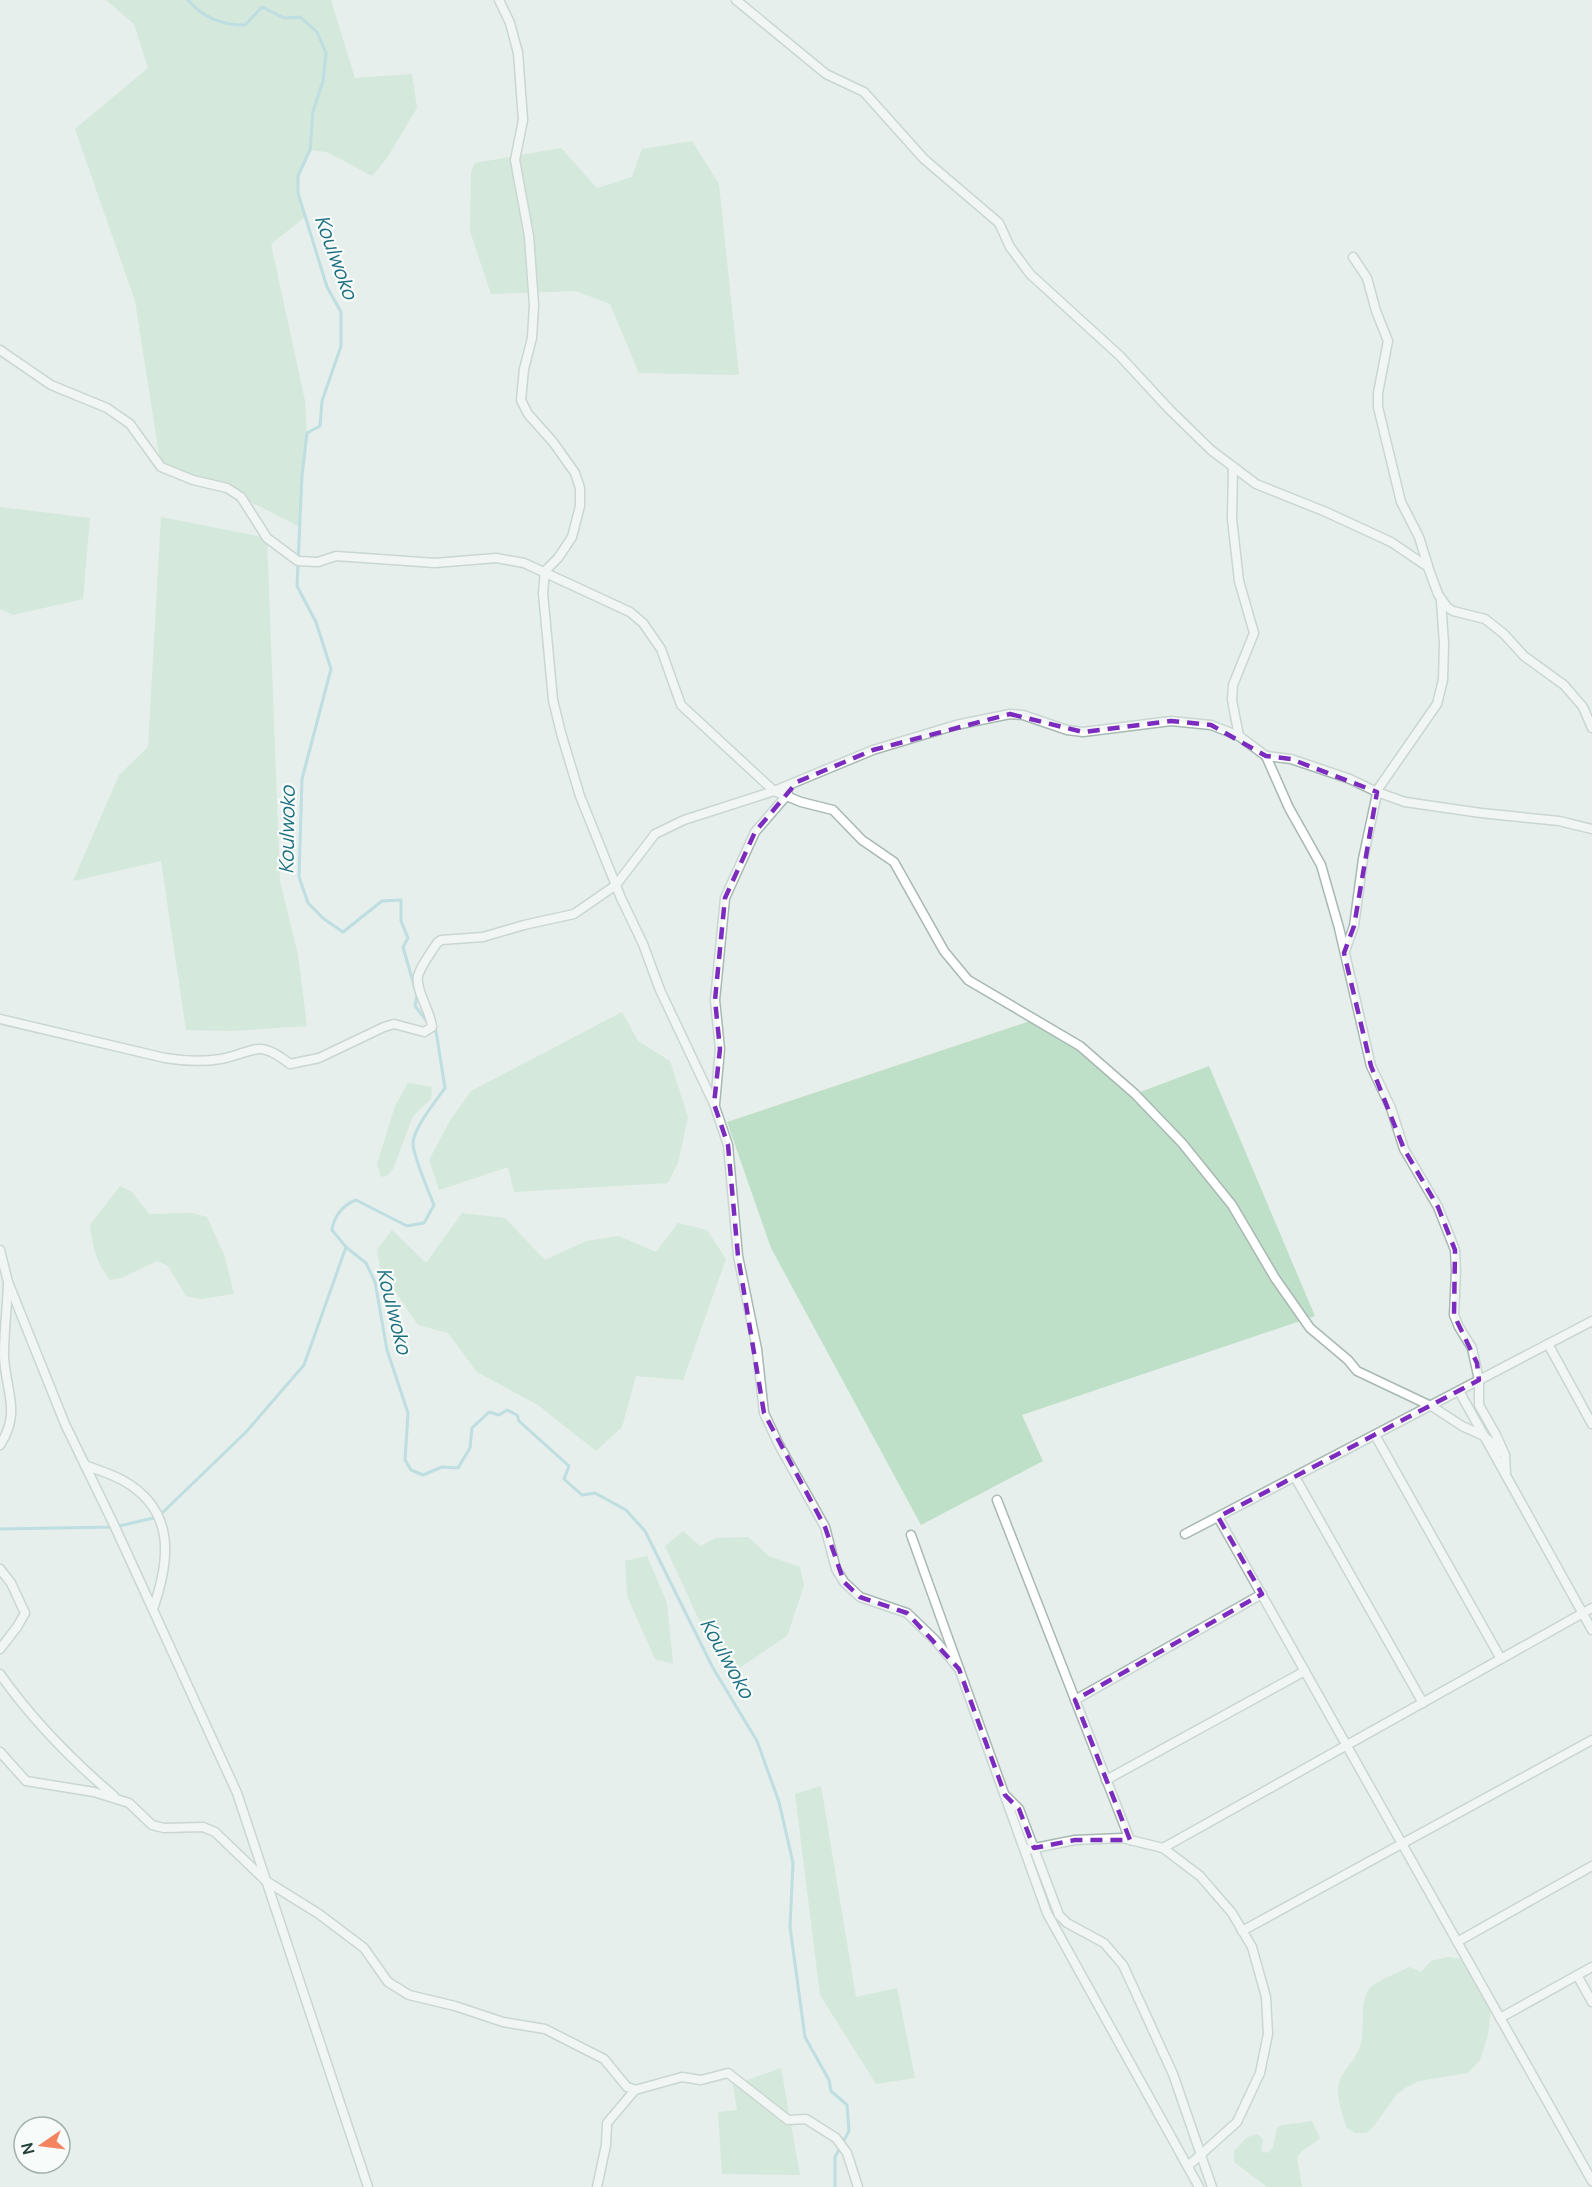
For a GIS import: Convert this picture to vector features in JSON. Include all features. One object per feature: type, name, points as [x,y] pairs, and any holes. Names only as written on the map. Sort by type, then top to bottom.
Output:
[{"type":"street","points":[[499,0],[510,23],[519,53],[523,120],[515,160],[529,236],[534,305],[532,338],[524,369],[521,400],[528,414],[553,442],[575,473],[580,488],[580,506],[572,537],[558,558],[545,571],[543,593],[553,700],[580,796],[643,944],[660,990],[714,1104],[728,1145],[738,1256],[757,1349],[765,1413],[779,1445],[825,1527],[836,1569],[844,1582],[860,1597],[907,1613],[935,1640],[959,1669]]},
{"type":"street","points":[[736,0],[826,74],[864,92],[924,159],[999,223],[1010,247],[1030,274],[1120,356],[1211,450],[1256,484],[1326,512],[1391,542],[1428,567]]},
{"type":"street","points":[[1344,953],[1354,926],[1363,859],[1377,792],[1437,704],[1443,680],[1444,645],[1442,600],[1428,567],[1419,537],[1401,502],[1378,407],[1378,393],[1388,342],[1367,278],[1353,257]]},
{"type":"street","points":[[0,350],[51,384],[107,408],[130,424],[161,467],[193,480],[227,488],[241,497],[267,538],[298,561],[318,562],[336,556],[435,563],[496,558],[524,563],[545,571],[630,612],[643,623],[661,649],[681,705],[774,791],[833,810],[862,840],[894,862],[944,951],[969,980],[1080,1046],[1135,1094],[1182,1143],[1232,1205],[1275,1278],[1310,1328],[1348,1360],[1357,1371],[1430,1406],[1462,1426],[1484,1436],[1505,1455]]},
{"type":"street","points":[[1233,468],[1232,519],[1239,581],[1254,633],[1233,686],[1232,700],[1239,736]]},
{"type":"street","points":[[1442,600],[1453,611],[1485,619],[1504,634],[1524,656],[1564,685],[1582,707],[1592,728]]},
{"type":"street","points":[[0,1019],[165,1058],[189,1061],[221,1059],[254,1048],[273,1051],[290,1065],[302,1063],[319,1058],[394,1024],[424,1032],[432,1027],[418,977],[437,942],[483,937],[574,914],[616,885],[655,834],[684,820],[774,791],[873,750],[956,725],[1010,714],[1023,715],[1067,730],[1083,732],[1171,721],[1211,725],[1239,736],[1266,756],[1289,808],[1309,839],[1321,865],[1371,1066],[1390,1108],[1404,1149],[1438,1207],[1455,1251],[1454,1315],[1472,1348],[1479,1380],[1479,1406],[1497,1435],[1505,1455],[1506,1475]]},
{"type":"street","points":[[1266,756],[1291,759],[1350,779],[1406,802],[1558,821],[1592,829]]},
{"type":"street","points":[[714,1104],[720,1049],[716,1000],[725,898],[755,832],[797,782]]},
{"type":"street","points":[[0,1250],[8,1282],[65,1424],[237,1793],[354,2152],[368,2187]]},
{"type":"street","points":[[0,1445],[9,1431],[12,1413],[4,1357],[8,1282]]},
{"type":"street","points":[[1185,1534],[1592,1321]]},
{"type":"street","points":[[1548,1344],[1592,1424]]},
{"type":"street","points":[[1459,1391],[1592,1630]]},
{"type":"street","points":[[1375,1435],[1501,1659]]},
{"type":"street","points":[[85,1465],[124,1481],[147,1499],[158,1517],[165,1536],[166,1558],[162,1583],[153,1609]]},
{"type":"street","points":[[1295,1477],[1423,1703]]},
{"type":"street","points":[[997,1500],[1130,1840]]},
{"type":"street","points":[[1218,1517],[1592,2181]]},
{"type":"street","points":[[911,1535],[1047,1913],[1199,2187]]},
{"type":"street","points":[[0,1569],[11,1583],[25,1613],[0,1648]]},
{"type":"street","points":[[1075,1700],[1262,1594]]},
{"type":"street","points":[[1163,1848],[1592,1608]]},
{"type":"street","points":[[1106,1780],[1305,1671]]},
{"type":"street","points":[[0,1674],[84,1771],[118,1800]]},
{"type":"street","points":[[1242,1931],[1592,1740]]},
{"type":"street","points":[[0,1752],[26,1781],[94,1792],[129,1803],[152,1825],[164,1828],[203,1827],[215,1832],[266,1881],[319,1914],[364,1948],[388,1982],[409,1995],[455,2006],[503,2022],[545,2029],[604,2059],[627,2087],[635,2090]]},
{"type":"street","points":[[1005,1795],[1019,1809],[1059,1915],[1066,1923],[1104,1943],[1123,1965],[1173,2074],[1212,2187]]},
{"type":"street","points":[[1024,1850],[1075,1840],[1122,1838],[1163,1848],[1200,1876],[1232,1913],[1252,1947],[1266,1997],[1268,2034],[1260,2073],[1236,2122],[1188,2166]]},
{"type":"street","points":[[1457,1942],[1592,1866]]},
{"type":"street","points":[[1500,2018],[1592,1967]]},
{"type":"street","points":[[1577,1975],[1592,2002]]},
{"type":"street","points":[[597,2187],[608,2123],[635,2090],[682,2077],[701,2080],[728,2073],[788,2120],[806,2119],[836,2138],[847,2153],[858,2187]]},
{"type":"highlighted area","points":[[1010,714],[1083,732],[1171,721],[1211,725],[1266,756],[1291,759],[1377,792],[1354,926],[1344,953],[1371,1066],[1404,1149],[1438,1207],[1455,1250],[1454,1315],[1477,1363],[1479,1380],[1218,1517],[1262,1594],[1075,1700],[1130,1840],[1075,1840],[1034,1848],[1019,1809],[1005,1795],[959,1669],[907,1613],[860,1597],[844,1582],[825,1527],[764,1413],[738,1256],[728,1145],[714,1104],[720,1049],[715,1000],[725,898],[755,832],[797,782],[873,750]]},
{"type":"green space","points":[[106,0],[331,0],[355,78],[412,74],[417,108],[387,158],[372,176],[327,152],[310,150],[299,183],[305,217],[271,244],[305,401],[307,433],[302,475],[300,527],[241,497],[161,467],[135,301],[75,129],[148,68],[134,24]]},
{"type":"green space","points":[[692,141],[719,184],[739,375],[639,373],[610,304],[576,291],[491,294],[470,231],[471,173],[475,163],[561,148],[597,188],[632,177],[642,149]]},
{"type":"green space","points":[[0,507],[90,518],[83,599],[13,615],[0,609]]},
{"type":"green space","points":[[161,517],[267,538],[280,881],[298,955],[307,1026],[232,1031],[186,1030],[161,861],[73,881],[119,775],[148,747]]},
{"type":"green space","points":[[622,1012],[638,1041],[670,1061],[688,1117],[678,1163],[668,1183],[514,1192],[508,1167],[439,1190],[429,1160],[451,1119],[471,1091]]},
{"type":"green space","points":[[1036,1019],[1080,1046],[1135,1094],[1209,1066],[1315,1316],[1022,1415],[1043,1461],[921,1525],[771,1248],[727,1122]]},
{"type":"green space","points":[[408,1083],[432,1087],[431,1099],[413,1116],[393,1169],[388,1175],[381,1177],[377,1164],[395,1106]]},
{"type":"green space","points":[[120,1186],[132,1192],[149,1214],[192,1213],[207,1217],[225,1257],[234,1294],[200,1299],[186,1296],[168,1266],[157,1261],[121,1278],[110,1280],[96,1254],[90,1225]]},
{"type":"green space","points":[[462,1213],[505,1218],[545,1260],[586,1241],[619,1236],[656,1252],[678,1223],[707,1230],[726,1259],[683,1380],[636,1376],[622,1427],[596,1451],[538,1405],[477,1372],[448,1333],[418,1325],[380,1269],[377,1250],[392,1230],[426,1263]]},
{"type":"green space","points":[[683,1531],[700,1546],[716,1538],[748,1537],[769,1556],[800,1567],[804,1586],[787,1636],[738,1669],[716,1657],[665,1546]]},
{"type":"green space","points":[[647,1556],[667,1603],[673,1664],[655,1659],[627,1596],[625,1561]]},
{"type":"green space","points":[[821,1786],[856,1997],[897,1988],[915,2078],[876,2084],[820,1995],[795,1794]]},
{"type":"green space","points":[[1448,1957],[1467,1960],[1491,2009],[1488,2035],[1480,2060],[1468,2073],[1419,2081],[1405,2088],[1396,2095],[1374,2126],[1366,2133],[1355,2133],[1347,2128],[1338,2088],[1342,2076],[1359,2049],[1364,2002],[1369,1989],[1381,1980],[1409,1967],[1421,1972],[1431,1961]]},
{"type":"green space","points":[[781,2068],[800,2175],[722,2174],[718,2112],[737,2110],[733,2085]]},
{"type":"green space","points":[[1312,2121],[1320,2138],[1297,2157],[1302,2187],[1267,2187],[1234,2162],[1234,2151],[1246,2138],[1257,2134],[1263,2139],[1261,2151],[1268,2153],[1273,2147],[1277,2128],[1282,2125]]},
{"type":"waterway","name":"Koulwoko","points":[[188,0],[200,12],[229,24],[245,25],[262,7],[284,18],[300,17],[317,32],[326,53],[323,81],[313,111],[310,150],[298,176],[298,193],[327,287],[341,312],[341,346],[322,401],[320,426],[307,433],[302,476],[297,586],[316,622],[331,669],[302,779],[299,877],[308,903],[324,919],[343,932],[382,901],[401,900],[401,921],[408,938],[403,947],[417,996],[415,1006],[429,1024]]},
{"type":"waterway","name":"Koulwoko","points":[[434,1029],[445,1088],[422,1121],[413,1142],[418,1164],[434,1205],[424,1223],[407,1226],[356,1200],[340,1212],[332,1230],[346,1247],[366,1263],[375,1282],[387,1350],[408,1413],[405,1460],[411,1470],[423,1475],[442,1467],[458,1468],[470,1448],[472,1428],[489,1412],[499,1415],[507,1410],[517,1415],[519,1421],[569,1466],[564,1479],[582,1495],[595,1493],[626,1510],[645,1531],[713,1668],[757,1741],[779,1802],[793,1863],[790,1927],[805,2037],[829,2080],[831,2091],[847,2105],[849,2131],[843,2142]]},
{"type":"waterway","points":[[0,1529],[115,1527],[158,1517],[246,1432],[304,1365],[346,1247]]},
{"type":"waterway","name":"Koulwoko","points":[[835,2187],[835,2157],[840,2148]]}]
